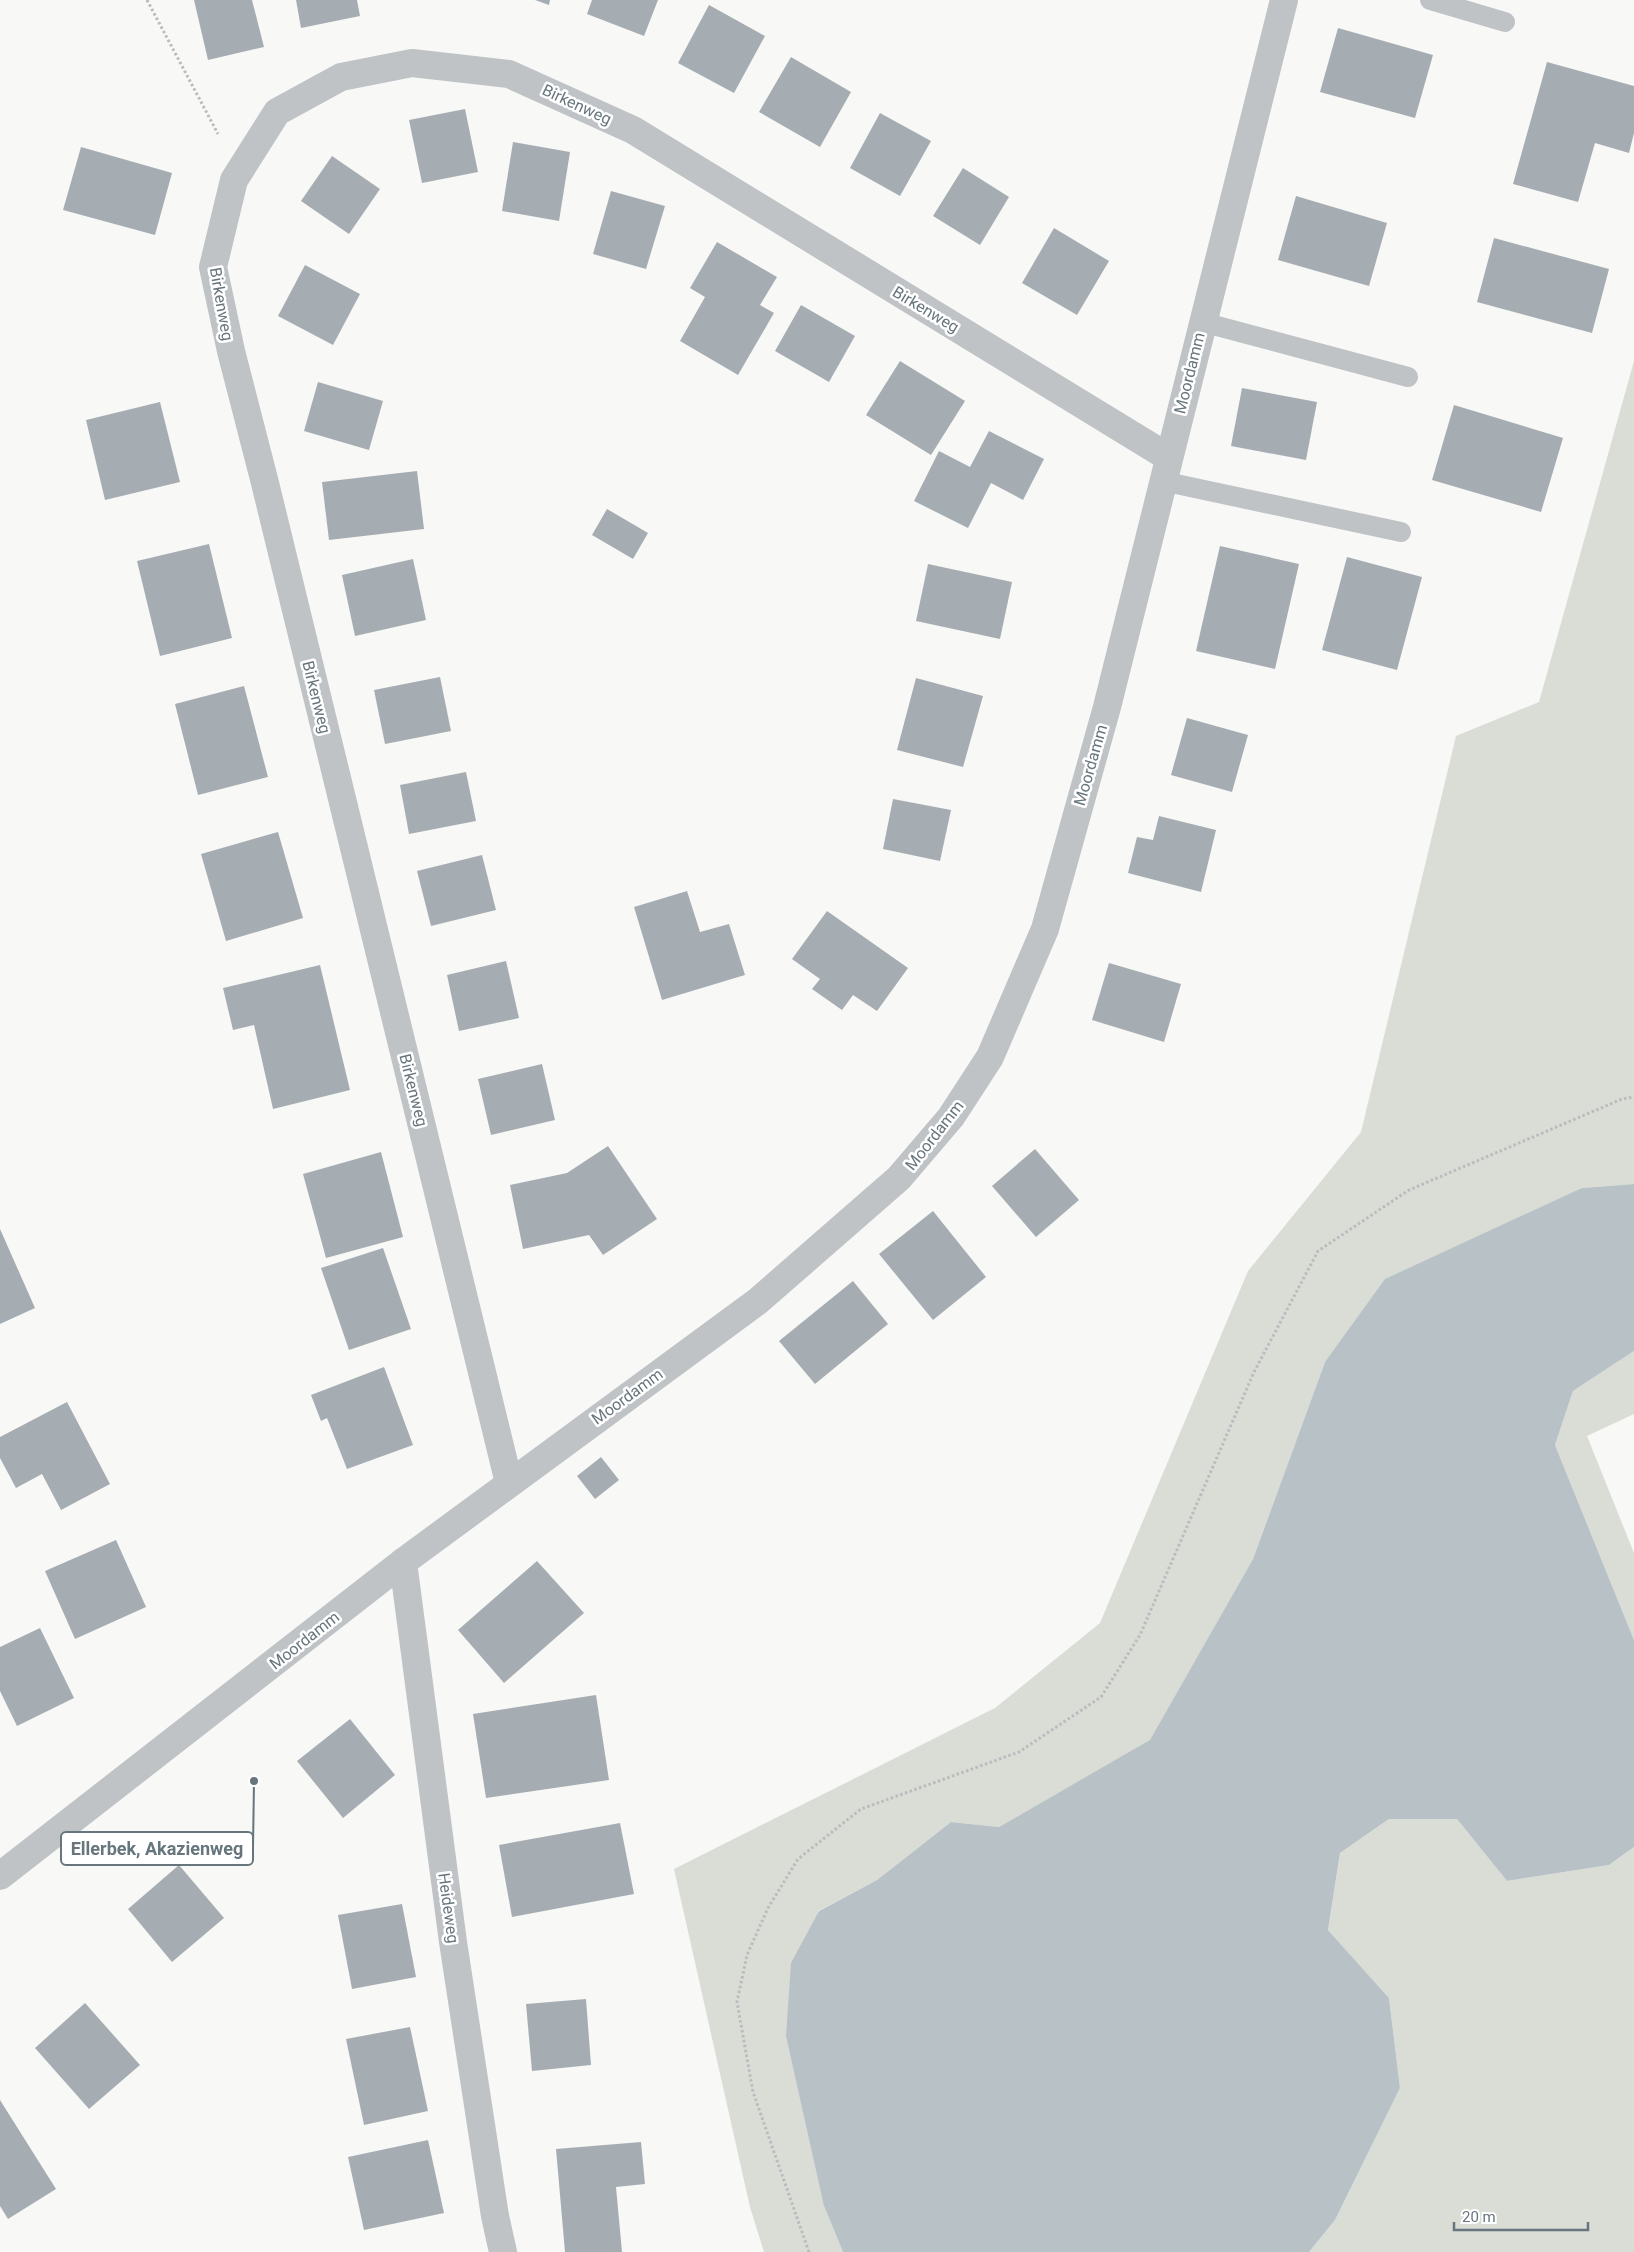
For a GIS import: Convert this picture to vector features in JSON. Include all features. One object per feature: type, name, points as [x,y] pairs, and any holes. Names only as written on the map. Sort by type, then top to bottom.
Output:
[{"type":"street","name":"Moordamm","points":[[0,1876],[403,1562],[509,1482],[758,1301],[826,1244],[899,1178],[951,1117],[990,1057],[1045,929],[1106,707],[1284,0]]},
{"type":"street","name":"Birkenweg","points":[[509,1482],[272,512],[230,351],[213,267],[234,180],[277,112],[341,77],[412,63],[509,74],[633,130],[1165,469]]},
{"type":"street","name":"Heideweg","points":[[403,1562],[453,1942],[495,2216],[503,2252]]},
{"type":"lane","points":[[1430,0],[1505,22]]},
{"type":"lane","points":[[1202,322],[1408,377]]},
{"type":"lane","points":[[1165,469],[1401,532]]},
{"type":"path","points":[[147,0],[219,136],[234,180]]},
{"type":"path","points":[[809,2252],[753,2092],[737,2002],[747,1955],[768,1908],[798,1859],[861,1809],[1019,1752],[1101,1697],[1140,1635],[1254,1372],[1318,1251],[1409,1190],[1622,1099],[1634,1097]]},
{"type":"shaded area","points":[[1634,361],[1634,1184],[1582,1188],[1325,1362],[1253,1559],[1150,1741],[999,1827],[951,1822],[877,1880],[818,1911],[824,2206],[843,2252],[764,2252],[750,2207],[674,1869],[995,1708],[1100,1623],[1248,1271],[1361,1132],[1456,736],[1539,702]]},
{"type":"shaded area","points":[[1634,1184],[1634,1351],[1573,1391],[1555,1445],[1634,1640],[1634,1847],[1609,1865],[1507,1881],[1457,1819],[1389,1819],[1340,1853],[1328,1930],[1389,1998],[1400,2088],[1335,2220],[1309,2252],[843,2252],[824,2206],[786,2036],[791,1963],[819,1911],[877,1880],[951,1822],[999,1827],[1150,1740],[1253,1559],[1325,1362],[1385,1279],[1582,1188]]},
{"type":"shaded area","points":[[1634,1351],[1634,1414],[1587,1436],[1634,1553],[1634,1640],[1555,1445],[1573,1391]]},
{"type":"shaded area","points":[[1389,1819],[1457,1819],[1507,1881],[1609,1865],[1634,1847],[1634,2252],[1309,2252],[1335,2220],[1400,2088],[1389,1998],[1328,1930],[1340,1853]]},
{"type":"building","points":[[194,0],[252,0],[264,47],[208,60]]},
{"type":"building","points":[[296,0],[357,0],[360,16],[301,28]]},
{"type":"building","points":[[535,0],[550,0],[549,5]]},
{"type":"building","points":[[592,0],[658,0],[644,36],[587,14]]},
{"type":"building","points":[[709,5],[765,36],[734,93],[678,63]]},
{"type":"building","points":[[1338,28],[1433,55],[1415,118],[1320,92]]},
{"type":"building","points":[[791,57],[851,92],[820,147],[759,112]]},
{"type":"building","points":[[1547,62],[1634,86],[1634,133],[1629,153],[1595,143],[1578,202],[1513,184]]},
{"type":"building","points":[[465,109],[478,172],[422,183],[409,120]]},
{"type":"building","points":[[880,113],[931,141],[900,196],[850,168]]},
{"type":"building","points":[[513,142],[570,152],[559,221],[502,211]]},
{"type":"building","points":[[81,147],[172,173],[155,235],[63,210]]},
{"type":"building","points":[[332,156],[380,189],[349,234],[301,201]]},
{"type":"building","points":[[963,168],[1009,197],[980,245],[933,216]]},
{"type":"building","points":[[611,191],[665,206],[646,269],[593,254]]},
{"type":"building","points":[[1296,196],[1387,223],[1369,286],[1278,260]]},
{"type":"building","points":[[1054,228],[1109,261],[1077,315],[1022,283]]},
{"type":"building","points":[[1494,238],[1609,269],[1592,333],[1477,302]]},
{"type":"building","points":[[717,242],[777,277],[760,305],[774,313],[738,375],[680,341],[705,297],[690,288]]},
{"type":"building","points":[[305,265],[360,294],[333,345],[278,316]]},
{"type":"building","points":[[801,305],[855,336],[829,382],[775,351]]},
{"type":"building","points":[[900,361],[965,401],[931,455],[866,415]]},
{"type":"building","points":[[318,382],[383,401],[369,450],[304,431]]},
{"type":"building","points":[[1242,388],[1317,402],[1306,460],[1231,446]]},
{"type":"building","points":[[160,402],[180,482],[105,500],[86,420]]},
{"type":"building","points":[[1454,405],[1563,438],[1541,512],[1432,480]]},
{"type":"building","points":[[989,431],[1044,459],[1023,500],[991,483],[968,528],[914,501],[939,451],[970,467]]},
{"type":"building","points":[[417,471],[424,529],[329,540],[322,482]]},
{"type":"building","points":[[607,509],[648,533],[633,559],[592,535]]},
{"type":"building","points":[[209,544],[232,638],[160,656],[137,561]]},
{"type":"building","points":[[1220,546],[1299,564],[1275,669],[1196,651]]},
{"type":"building","points":[[1347,557],[1422,577],[1397,670],[1322,650]]},
{"type":"building","points":[[413,559],[426,620],[355,636],[342,575]]},
{"type":"building","points":[[928,564],[1012,582],[1000,639],[916,621]]},
{"type":"building","points":[[440,677],[451,731],[385,744],[374,690]]},
{"type":"building","points":[[916,678],[983,696],[963,767],[897,750]]},
{"type":"building","points":[[244,686],[268,777],[198,795],[175,704]]},
{"type":"building","points":[[1187,718],[1248,735],[1232,792],[1171,775]]},
{"type":"building","points":[[466,772],[476,821],[409,834],[400,785]]},
{"type":"building","points":[[893,799],[951,810],[940,861],[883,849]]},
{"type":"building","points":[[1159,816],[1216,830],[1201,892],[1128,873],[1137,837],[1153,840]]},
{"type":"building","points":[[278,832],[303,918],[226,941],[201,854]]},
{"type":"building","points":[[482,855],[496,910],[431,926],[417,871]]},
{"type":"building","points":[[687,891],[700,932],[729,924],[745,975],[662,1000],[634,907]]},
{"type":"building","points":[[827,911],[908,968],[877,1011],[853,995],[842,1010],[812,989],[820,979],[792,959]]},
{"type":"building","points":[[506,961],[519,1018],[459,1031],[447,975]]},
{"type":"building","points":[[1109,963],[1181,984],[1164,1042],[1092,1020]]},
{"type":"building","points":[[320,965],[350,1090],[273,1109],[254,1025],[233,1030],[223,988]]},
{"type":"building","points":[[542,1064],[555,1120],[491,1135],[478,1079]]},
{"type":"building","points":[[608,1146],[657,1219],[603,1255],[589,1235],[523,1249],[510,1185],[567,1173]]},
{"type":"building","points":[[1035,1149],[1079,1200],[1036,1237],[992,1186]]},
{"type":"building","points":[[381,1152],[403,1237],[326,1258],[303,1174]]},
{"type":"building","points":[[933,1211],[986,1277],[933,1320],[879,1254]]},
{"type":"building","points":[[0,1229],[35,1308],[0,1324]]},
{"type":"building","points":[[383,1248],[411,1329],[349,1350],[321,1268]]},
{"type":"building","points":[[853,1281],[888,1324],[815,1384],[779,1341]]},
{"type":"building","points":[[384,1367],[413,1445],[347,1469],[327,1418],[321,1421],[311,1395]]},
{"type":"building","points":[[67,1402],[110,1484],[61,1510],[42,1474],[16,1488],[0,1458],[0,1437]]},
{"type":"building","points":[[601,1457],[619,1480],[595,1499],[577,1476]]},
{"type":"building","points":[[116,1540],[146,1607],[75,1639],[45,1571]]},
{"type":"building","points":[[537,1561],[584,1613],[504,1683],[458,1630]]},
{"type":"building","points":[[40,1628],[74,1698],[17,1726],[0,1691],[0,1647]]},
{"type":"building","points":[[596,1695],[609,1780],[486,1798],[473,1714]]},
{"type":"building","points":[[350,1719],[395,1775],[343,1818],[297,1761]]},
{"type":"building","points":[[620,1823],[634,1894],[512,1917],[499,1845]]},
{"type":"building","points":[[179,1865],[224,1918],[172,1962],[128,1909]]},
{"type":"building","points":[[402,1904],[416,1977],[352,1989],[338,1915]]},
{"type":"building","points":[[586,1999],[591,2065],[532,2071],[526,2004]]},
{"type":"building","points":[[85,2003],[140,2065],[89,2109],[35,2048]]},
{"type":"building","points":[[410,2027],[428,2111],[364,2125],[346,2039]]},
{"type":"building","points":[[0,2100],[56,2189],[8,2219],[0,2206]]},
{"type":"building","points":[[428,2140],[444,2213],[364,2230],[348,2157]]},
{"type":"building","points":[[641,2142],[645,2184],[616,2187],[622,2252],[565,2252],[556,2149]]},
{"type":"place","name":"Ellerbek, Akazienweg","points":[[254,1781]]}]
